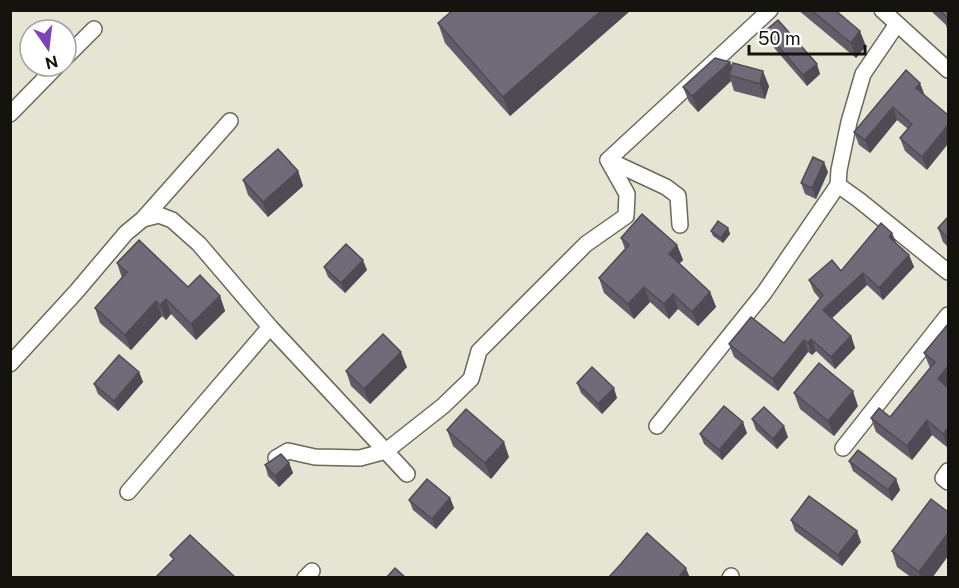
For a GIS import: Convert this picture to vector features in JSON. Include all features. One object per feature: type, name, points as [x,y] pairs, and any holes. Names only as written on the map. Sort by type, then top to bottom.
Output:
[{"type":"street","points":[[608,160],[770,10]]},
{"type":"street","points":[[882,10],[948,70]]},
{"type":"street","points":[[657,426],[764,293],[838,185],[849,122],[863,74],[897,24]]},
{"type":"street","points":[[78,45],[94,29]]},
{"type":"street","points":[[10,114],[45,78]]},
{"type":"street","points":[[12,360],[230,121]]},
{"type":"street","points":[[608,160],[666,187],[678,196],[680,225]]},
{"type":"street","points":[[276,458],[288,451],[315,457],[360,458],[386,451],[443,406],[471,379],[479,351],[586,244],[626,216],[627,194],[608,160]]},
{"type":"street","points":[[838,185],[948,272]]},
{"type":"street","points":[[142,219],[159,215],[172,220],[198,244],[270,327],[407,474]]},
{"type":"street","points":[[843,448],[948,315]]},
{"type":"street","points":[[128,492],[270,327]]},
{"type":"street","points":[[948,471],[943,478],[948,482]]},
{"type":"building","points":[[453,10],[602,10],[503,97],[438,23]]},
{"type":"building","points":[[811,10],[835,10],[860,31],[851,43]]},
{"type":"building","points":[[940,10],[948,10],[948,19]]},
{"type":"building","points":[[778,20],[817,64],[803,75],[765,31]]},
{"type":"building","points":[[715,58],[730,62],[692,96],[683,87]]},
{"type":"building","points":[[733,63],[763,71],[760,84],[729,75]]},
{"type":"building","points":[[906,70],[920,83],[916,88],[948,115],[948,125],[922,157],[900,138],[912,124],[893,107],[865,140],[854,132]]},
{"type":"building","points":[[278,149],[298,171],[263,202],[243,180]]},
{"type":"building","points":[[813,157],[824,162],[812,188],[801,183]]},
{"type":"building","points":[[642,214],[677,245],[669,254],[710,292],[692,312],[673,294],[664,304],[644,287],[628,304],[599,278],[629,245],[621,238]]},
{"type":"building","points":[[948,217],[948,238],[938,228]]},
{"type":"building","points":[[718,221],[728,228],[721,238],[711,231]]},
{"type":"building","points":[[881,223],[892,233],[889,237],[909,255],[879,288],[863,273],[823,310],[851,336],[831,357],[811,339],[808,343],[804,340],[773,379],[729,344],[751,317],[784,343],[823,295],[809,280],[832,260],[841,271]]},
{"type":"building","points":[[139,240],[188,287],[200,275],[220,296],[191,324],[166,299],[160,305],[156,301],[125,335],[95,308],[127,272],[117,263]]},
{"type":"building","points":[[346,244],[363,260],[341,283],[324,267]]},
{"type":"building","points":[[948,324],[948,366],[938,379],[948,388],[948,428],[943,434],[927,420],[907,446],[871,418],[879,408],[890,417],[935,362],[924,353]]},
{"type":"building","points":[[383,334],[401,352],[364,389],[346,371]]},
{"type":"building","points":[[119,355],[139,372],[114,401],[94,384]]},
{"type":"building","points":[[819,363],[853,391],[828,421],[794,393]]},
{"type":"building","points":[[592,367],[614,388],[598,404],[577,383]]},
{"type":"building","points":[[724,406],[743,422],[719,450],[700,434]]},
{"type":"building","points":[[764,407],[784,426],[773,439],[752,419]]},
{"type":"building","points":[[466,409],[504,442],[485,463],[447,430]]},
{"type":"building","points":[[858,450],[896,479],[888,490],[849,461]]},
{"type":"building","points":[[281,454],[289,463],[275,476],[265,465]]},
{"type":"building","points":[[427,479],[450,498],[432,519],[409,500]]},
{"type":"building","points":[[809,496],[857,531],[838,555],[791,520]]},
{"type":"building","points":[[931,499],[948,512],[948,533],[919,572],[892,551]]},
{"type":"building","points":[[647,533],[686,568],[678,578],[608,578],[620,565]]},
{"type":"building","points":[[190,535],[235,578],[155,578],[174,559],[170,555]]},
{"type":"building","points":[[395,568],[406,578],[386,578]]}]
